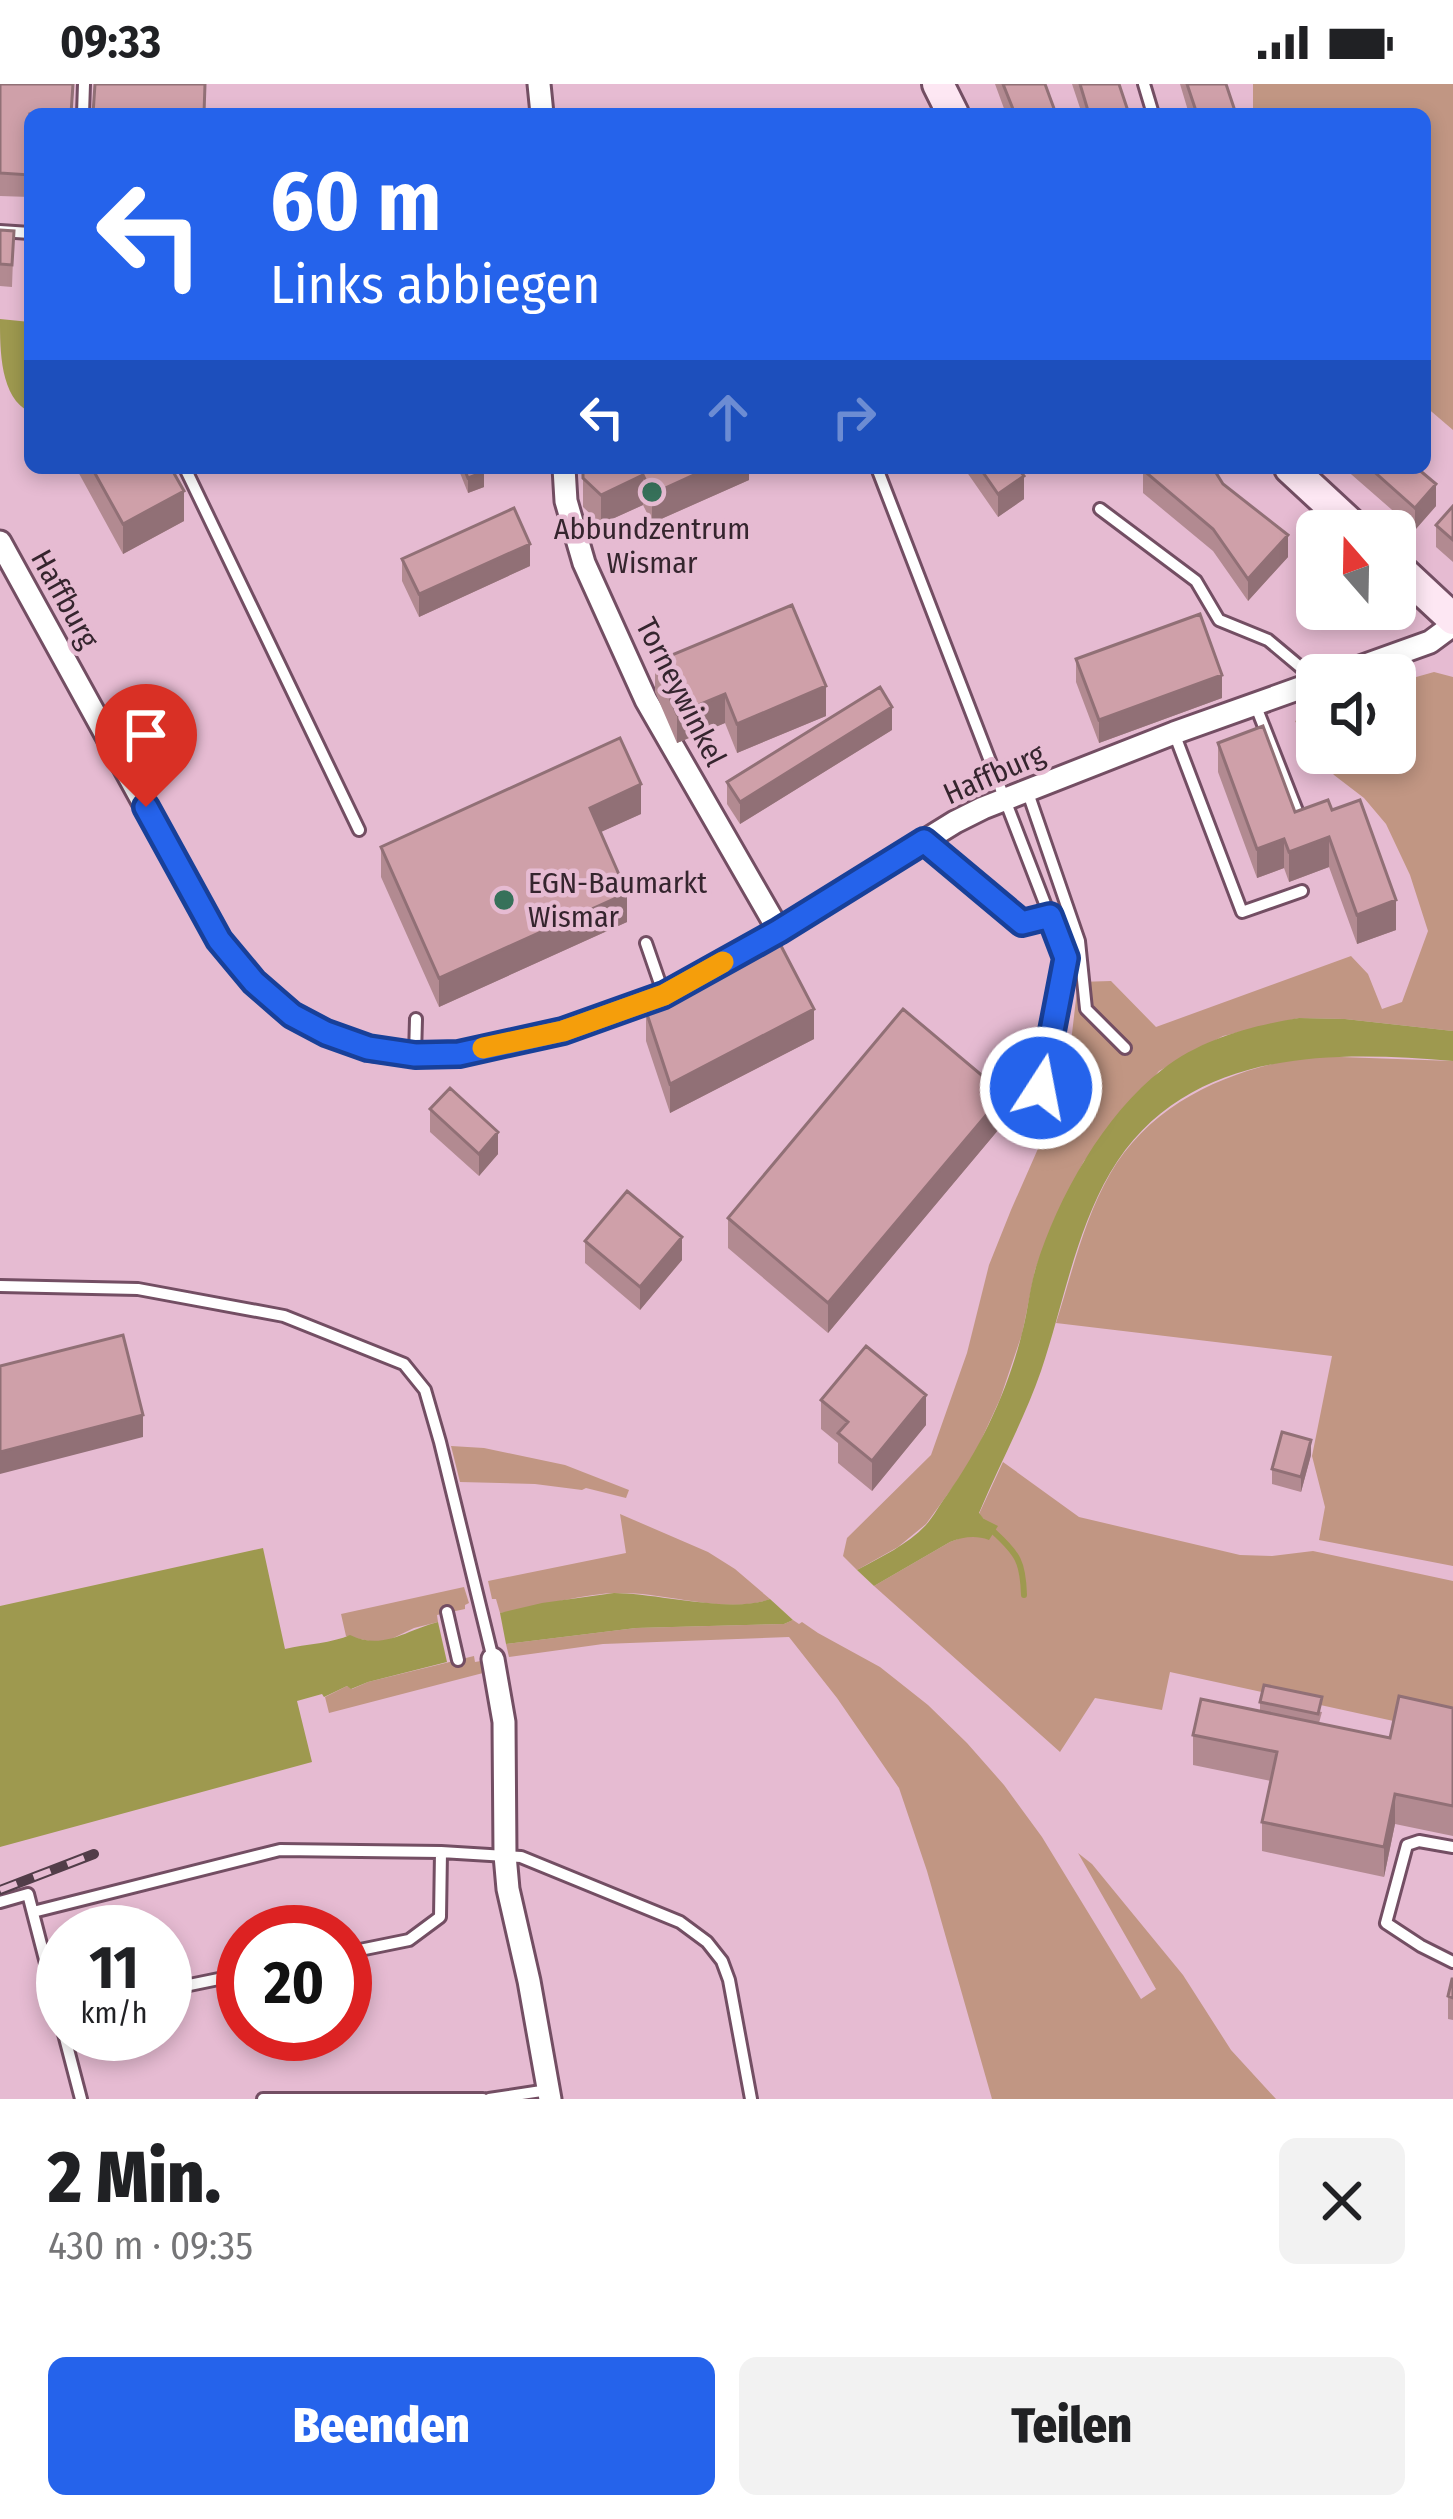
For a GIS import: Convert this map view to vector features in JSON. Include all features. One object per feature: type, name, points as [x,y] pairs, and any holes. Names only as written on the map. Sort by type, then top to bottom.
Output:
[{"type":"street","name":"Torneywinkel","points":[[564,474],[566,501],[584,562],[646,700],[779,931]]},
{"type":"street","points":[[1296,474],[1335,510]]},
{"type":"street","name":"Haffburg","points":[[0,542],[219,940],[254,982],[292,1015],[368,1048],[415,1055],[459,1054],[563,1031],[664,995],[956,822],[1027,790],[1296,689]]},
{"type":"street","points":[[1397,654],[1430,642],[1453,622],[1416,586]]},
{"type":"street","points":[[493,1660],[504,1722],[508,1888],[549,2095]]},
{"type":"lane","points":[[188,474],[359,830]]},
{"type":"lane","points":[[879,474],[1066,958],[1041,1088]]},
{"type":"lane","points":[[1100,509],[1196,581],[1219,620],[1268,640],[1296,664]]},
{"type":"lane","points":[[1255,704],[1301,821]]},
{"type":"lane","points":[[1174,733],[1242,912],[1302,891]]},
{"type":"lane","points":[[1027,790],[1079,941],[1086,1009],[1125,1048]]},
{"type":"lane","points":[[924,841],[1022,923],[1050,916]]},
{"type":"lane","points":[[646,943],[664,995]]},
{"type":"lane","points":[[415,1055],[416,1018]]},
{"type":"lane","points":[[0,1286],[138,1289],[284,1316],[404,1364],[425,1390],[493,1660]]},
{"type":"lane","points":[[447,1612],[458,1660]]},
{"type":"lane","points":[[1453,1847],[1419,1841],[1407,1845],[1386,1923],[1453,1962]]},
{"type":"lane","points":[[33,1912],[280,1850],[521,1857],[680,1922],[707,1942],[729,1980],[751,2099]]},
{"type":"lane","points":[[372,1948],[409,1940],[440,1917],[440,1852]]},
{"type":"lane","points":[[0,1902],[28,1894],[36,1923]]},
{"type":"lane","points":[[72,2061],[81,2099]]},
{"type":"lane","points":[[263,2099],[549,2095]]},
{"type":"shaded area","points":[[1253,84],[1453,84],[1453,430],[1431,411],[1431,108],[1253,108]]},
{"type":"shaded area","points":[[0,319],[24,321],[24,408],[7,385]]},
{"type":"shaded area","points":[[1434,672],[1453,677],[1453,1031],[1299,1018],[1223,1036],[1159,1071],[1084,1161],[1052,1225],[1000,1399],[971,1462],[926,1524],[898,1547],[857,1570],[843,1556],[847,1538],[931,1455],[967,1353],[989,1265],[1066,1085],[1078,982],[1111,981],[1156,1027],[1351,956],[1368,974],[1382,1009],[1402,1002],[1428,931],[1410,875],[1386,824],[1364,798],[1333,774],[1416,774],[1416,677]]},
{"type":"shaded area","points":[[1299,1018],[1453,1031],[1453,1061],[1357,1056],[1262,1066],[1218,1080],[1177,1102],[1141,1132],[1098,1196],[1034,1389],[979,1513],[998,1526],[989,1540],[970,1537],[950,1542],[874,1586],[857,1570],[902,1545],[926,1525],[983,1436],[1017,1351],[1045,1240],[1070,1185],[1103,1133],[1142,1088],[1178,1059],[1228,1035]]},
{"type":"shaded area","points":[[1313,1056],[1453,1061],[1453,1566],[1319,1540],[1325,1507],[1312,1456],[1332,1356],[1056,1323],[1101,1191],[1128,1148],[1149,1126],[1172,1107],[1225,1079]]},
{"type":"shaded area","points":[[451,1446],[565,1465],[629,1490],[626,1498],[586,1488],[460,1482]]},
{"type":"shaded area","points":[[1003,1462],[1079,1517],[1240,1555],[1313,1551],[1453,1581],[1453,1734],[1170,1672],[1162,1710],[1095,1698],[1060,1752],[874,1586],[950,1542],[979,1536],[984,1519],[979,1514]]},
{"type":"shaded area","points":[[620,1514],[708,1552],[770,1599],[735,1605],[605,1594],[500,1613],[488,1581],[626,1553]]},
{"type":"shaded area","points":[[263,1548],[285,1649],[350,1635],[384,1640],[438,1622],[447,1662],[297,1701],[312,1762],[0,1847],[0,1606]]},
{"type":"shaded area","points":[[464,1587],[469,1603],[465,1609],[437,1615],[438,1622],[387,1641],[346,1636],[341,1614]]},
{"type":"shaded area","points":[[614,1593],[715,1604],[770,1599],[793,1620],[636,1628],[506,1644],[500,1613]]},
{"type":"shaded area","points":[[793,1620],[880,1667],[967,1743],[1042,1837],[1141,1999],[1156,1989],[1078,1853],[1092,1864],[1183,1975],[1231,2050],[1276,2099],[992,2099],[899,1788],[789,1637],[603,1644],[509,1657],[506,1644],[636,1628]]},
{"type":"shaded area","points":[[474,1656],[475,1662],[481,1661],[483,1673],[329,1713],[325,1697],[347,1686],[352,1689]]},
{"type":"building","points":[[0,84],[73,84],[71,108],[24,108],[24,175],[0,173]]},
{"type":"building","points":[[95,84],[205,84],[204,108],[93,108]]},
{"type":"building","points":[[1003,84],[1045,84],[1054,108],[1013,108]]},
{"type":"building","points":[[1080,84],[1119,84],[1127,108],[1087,108]]},
{"type":"building","points":[[1187,84],[1226,84],[1234,108],[1195,108]]},
{"type":"building","points":[[0,230],[14,231],[12,265],[0,264]]},
{"type":"building","points":[[95,474],[174,474],[184,491],[123,524]]},
{"type":"building","points":[[583,474],[696,474],[652,494],[643,475],[601,495]]},
{"type":"building","points":[[984,474],[1022,474],[1024,476],[998,494]]},
{"type":"building","points":[[1148,474],[1217,474],[1288,535],[1248,579],[1213,529]]},
{"type":"building","points":[[1377,474],[1424,474],[1436,484],[1415,508]]},
{"type":"building","points":[[1453,506],[1453,540],[1436,525]]},
{"type":"building","points":[[514,508],[530,544],[419,594],[402,559]]},
{"type":"building","points":[[792,605],[826,686],[737,724],[725,694],[677,714],[655,662]]},
{"type":"building","points":[[1200,614],[1222,675],[1099,720],[1076,659]]},
{"type":"building","points":[[880,687],[892,707],[740,802],[727,782]]},
{"type":"building","points":[[1263,726],[1295,812],[1328,800],[1332,810],[1360,800],[1396,900],[1357,915],[1329,837],[1289,852],[1284,839],[1257,849],[1218,743]]},
{"type":"building","name":"EGN-Baumarkt Wismar","points":[[620,738],[641,784],[590,808],[627,893],[439,978],[381,847]]},
{"type":"building","points":[[779,942],[814,1009],[670,1084],[646,1011]]},
{"type":"building","points":[[903,1009],[1004,1094],[828,1303],[728,1218]]},
{"type":"building","points":[[450,1088],[498,1132],[479,1154],[430,1109]]},
{"type":"building","points":[[627,1191],[682,1237],[640,1287],[585,1241]]},
{"type":"building","points":[[123,1335],[143,1415],[0,1452],[0,1366]]},
{"type":"building","points":[[866,1346],[926,1395],[872,1461],[838,1433],[848,1422],[821,1400]]},
{"type":"building","points":[[1282,1432],[1311,1440],[1301,1477],[1272,1469]]},
{"type":"building","points":[[1264,1685],[1322,1697],[1318,1714],[1260,1702]]},
{"type":"building","points":[[1399,1696],[1453,1708],[1453,1806],[1395,1794],[1384,1847],[1262,1822],[1277,1752],[1193,1735],[1201,1699],[1390,1738]]},
{"type":"waterway","points":[[994,1532],[1018,1559],[1024,1595]]},
{"type":"railway","points":[[0,1890],[94,1854]]},
{"type":"slow traffic","points":[[483,1048],[563,1031],[664,995],[723,962]]},
{"type":"place","name":"Abbundzentrum Wismar","points":[[652,492]]},
{"type":"place","name":"EGN-Baumarkt Wismar","points":[[504,900]]},
{"type":"route","points":[[146,807],[219,940],[254,982],[292,1015],[326,1033],[368,1048],[415,1055],[459,1054],[563,1031],[664,995],[924,841],[1022,923],[1050,916],[1066,958],[1041,1088]]}]
